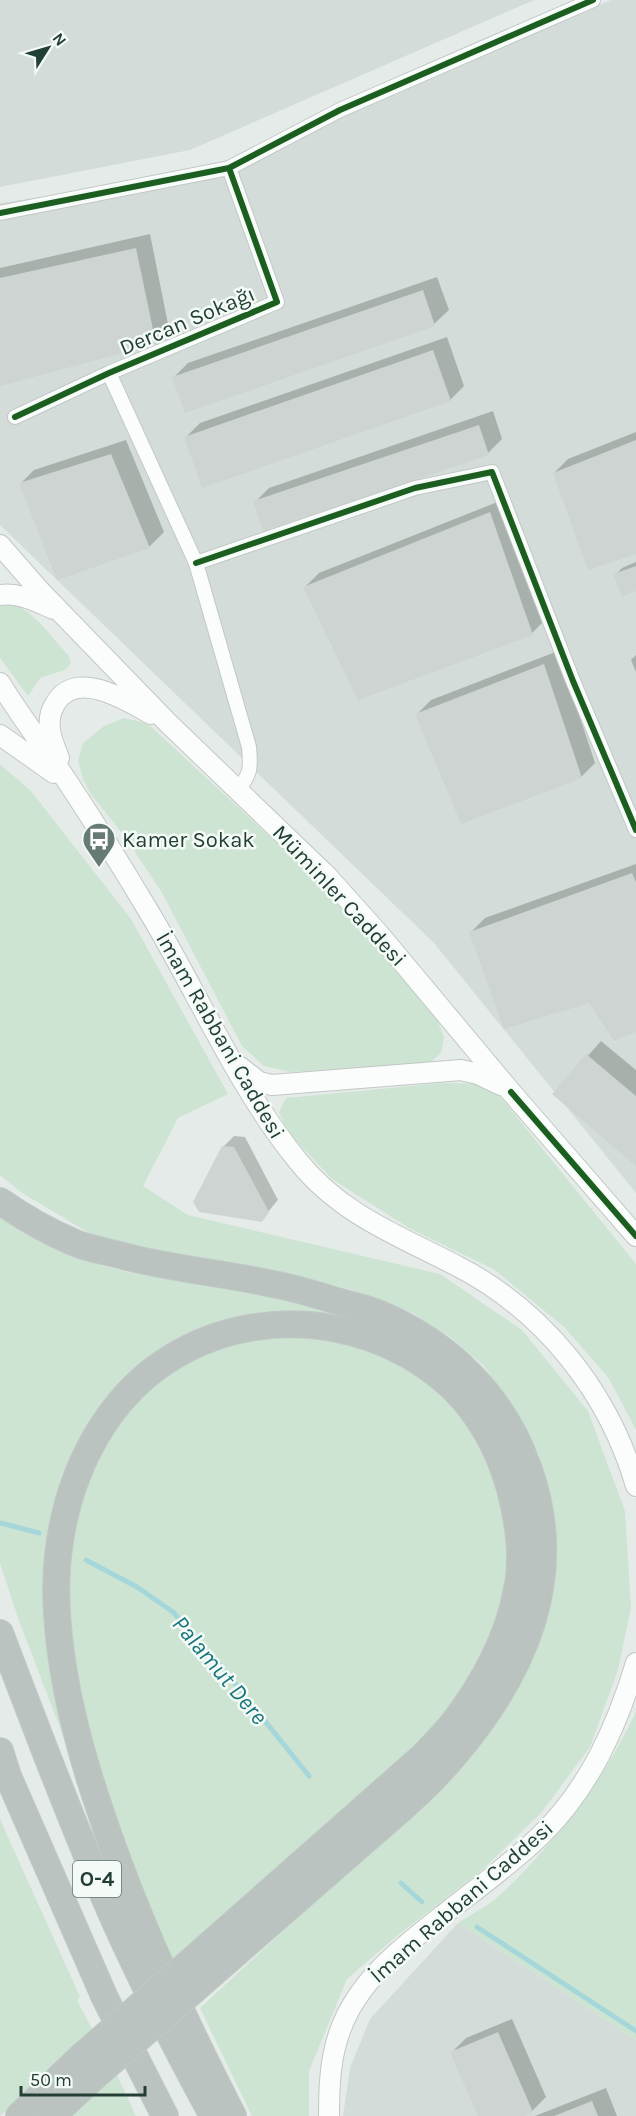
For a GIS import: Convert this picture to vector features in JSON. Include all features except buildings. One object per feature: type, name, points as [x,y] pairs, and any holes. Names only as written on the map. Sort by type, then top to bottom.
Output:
[{"type":"highway","points":[[0,1201],[32,1222],[75,1243],[153,1264],[288,1287],[379,1313],[417,1332],[456,1360],[484,1388],[506,1417],[522,1447],[535,1484],[542,1519],[545,1558],[538,1599],[527,1640],[490,1709],[452,1759],[414,1797],[188,1979]]},
{"type":"highway","points":[[19,2116],[88,2067],[188,1979],[423,1756],[453,1723],[479,1685],[503,1636],[518,1588],[519,1547],[516,1512],[503,1467],[487,1433],[464,1400],[444,1380],[422,1364],[368,1337],[317,1325],[281,1323],[248,1327],[198,1344],[174,1355],[151,1371],[107,1418],[87,1450],[72,1487],[59,1549],[57,1610],[63,1679],[84,1763],[121,1874],[134,1904],[184,2019],[233,2116]]},
{"type":"highway","name":"O-4","points":[[0,1633],[110,1910],[213,2116]]},
{"type":"highway","name":"O-4","points":[[0,1751],[8,1776],[105,1998],[165,2116]]},
{"type":"highway","points":[[52,2116],[88,2067]]},
{"type":"main road","name":"Müminler Caddesi","points":[[0,545],[168,723],[328,877],[636,1236]]},
{"type":"main road","points":[[0,595],[23,597],[62,612]]},
{"type":"main road","name":"İmam Rabbani Caddesi","points":[[0,683],[70,786],[149,912],[227,1052],[280,1137],[299,1162],[319,1185],[370,1223],[497,1288],[534,1319],[569,1358],[605,1410],[620,1439],[636,1486]]},
{"type":"main road","points":[[70,786],[50,730],[50,715],[63,694],[78,687],[112,693],[168,723]]},
{"type":"main road","points":[[0,735],[39,760],[70,786]]},
{"type":"main road","points":[[440,1070],[457,1059],[461,1051],[460,1039],[451,1018]]},
{"type":"main road","points":[[227,1052],[245,1072],[259,1082],[272,1085],[461,1070],[492,1079],[511,1092]]},
{"type":"main road","points":[[280,1137],[269,1114],[269,1102],[276,1092],[290,1083]]},
{"type":"main road","name":"İmam Rabbani Caddesi","points":[[329,2116],[330,2077],[340,2030],[365,1986],[410,1941],[512,1860],[541,1835],[561,1813],[601,1754],[628,1691],[636,1663]]},
{"type":"street","points":[[0,213],[229,168],[340,110],[593,0]]},
{"type":"street","name":"Dercan Sokağı","points":[[15,417],[109,373],[277,302],[229,168]]},
{"type":"street","name":"Dercan Sokağı","points":[[109,373],[196,564],[249,747],[251,762],[249,777],[237,790]]},
{"type":"street","points":[[196,564],[415,488],[492,472],[573,681],[636,830]]},
{"type":"shaded area","points":[[0,0],[534,0],[190,150],[0,187]]},
{"type":"shaded area","points":[[611,0],[636,0],[636,1193],[434,943],[0,525],[0,203],[199,174]]},
{"type":"shaded area","points":[[458,1923],[636,2040],[636,2116],[343,2116],[350,2068],[370,2019]]},
{"type":"green space","points":[[0,601],[11,603],[30,614],[68,655],[71,663],[65,670],[40,678],[28,696],[0,658]]},
{"type":"green space","points":[[124,718],[147,723],[319,882],[371,939],[437,1019],[444,1037],[441,1053],[427,1065],[291,1072],[264,1066],[242,1046],[161,891],[125,837],[91,794],[83,779],[78,761],[83,743],[104,726]]},
{"type":"green space","points":[[0,764],[31,791],[131,919],[228,1094],[178,1118],[143,1186],[188,1215],[440,1274],[522,1330],[588,1411],[625,1511],[631,1608],[618,1670],[590,1747],[541,1813],[481,1871],[398,1935],[347,1979],[309,2071],[309,2116],[252,2116],[200,2008],[449,1777],[505,1707],[527,1671],[541,1637],[552,1596],[557,1542],[550,1494],[538,1453],[518,1414],[483,1365],[450,1337],[413,1313],[349,1289],[266,1270],[99,1239],[22,1193],[0,1175]]},
{"type":"green space","points":[[443,1083],[490,1084],[636,1264],[636,1430],[608,1377],[564,1327],[495,1270],[409,1228],[332,1179],[287,1131],[279,1112],[286,1098]]},
{"type":"green space","points":[[0,1216],[47,1244],[97,1264],[132,1273],[332,1307],[378,1323],[422,1344],[461,1375],[495,1416],[509,1439],[526,1485],[533,1532],[528,1608],[526,1608],[513,1645],[496,1679],[475,1711],[451,1741],[397,1796],[189,1980],[188,1978],[206,1961],[383,1806],[427,1764],[485,1693],[509,1647],[522,1607],[528,1565],[524,1503],[513,1463],[504,1443],[482,1407],[453,1376],[437,1363],[392,1336],[368,1326],[320,1315],[269,1315],[215,1325],[165,1350],[128,1378],[97,1414],[73,1458],[53,1512],[48,1547],[47,1623],[54,1674],[72,1759],[19,1621],[0,1563]]},
{"type":"green space","points":[[257,1336],[339,1338],[407,1366],[439,1390],[465,1417],[487,1452],[500,1488],[509,1558],[505,1590],[493,1634],[471,1676],[441,1717],[406,1756],[178,1959],[176,1956],[170,1961],[112,1810],[94,1755],[80,1700],[70,1645],[67,1592],[70,1540],[78,1507],[100,1453],[112,1433],[141,1396],[178,1366],[199,1355]]},
{"type":"green space","points":[[636,1711],[636,2040],[458,1923],[500,1895],[539,1856],[594,1784]]},
{"type":"green space","points":[[0,1819],[80,1997],[77,2000],[93,2031],[79,2047],[0,2116]]},
{"type":"green space","points":[[117,2075],[136,2116],[70,2116]]},
{"type":"waterway","name":"Palamut Dere","points":[[1,1523],[39,1533]]},
{"type":"waterway","name":"Palamut Dere","points":[[86,1560],[137,1587],[173,1612],[225,1671],[309,1776]]},
{"type":"waterway","name":"Palamut Dere","points":[[401,1883],[422,1902]]},
{"type":"waterway","name":"Palamut Dere","points":[[477,1927],[636,2031]]},
{"type":"cycle path","points":[[0,213],[229,168],[340,110],[593,0]]},
{"type":"cycle path","points":[[15,417],[109,373],[277,302],[229,168]]},
{"type":"cycle path","points":[[196,563],[415,488],[492,472],[573,681],[636,830]]},
{"type":"cycle path","points":[[511,1092],[636,1236]]},
{"type":"place","name":"Kamer Sokak","points":[[99,868]]}]
